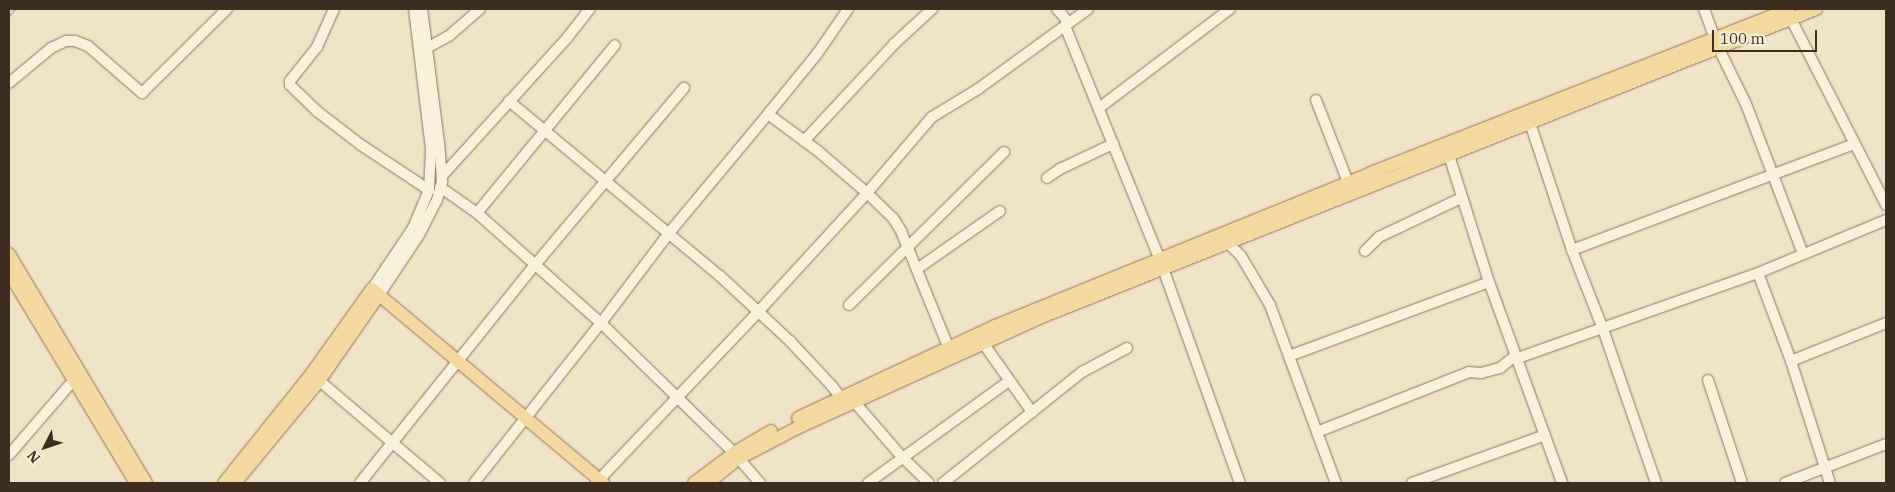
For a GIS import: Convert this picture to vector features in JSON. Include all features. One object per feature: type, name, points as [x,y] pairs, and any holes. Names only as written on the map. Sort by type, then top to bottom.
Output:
[{"type":"main road","points":[[847,400],[948,346],[1162,264],[1229,244],[1447,149],[1716,42],[1790,14],[1816,9]]},
{"type":"main road","points":[[708,483],[753,440],[983,343],[1348,182],[1530,123],[1716,42]]},
{"type":"main road","points":[[9,254],[136,483]]},
{"type":"main road","points":[[9,273],[146,483]]},
{"type":"main road","points":[[235,483],[377,294],[525,416],[599,482]]},
{"type":"main road","points":[[224,483],[316,377]]},
{"type":"main road","points":[[694,483],[736,456]]},
{"type":"street","points":[[9,83],[51,48],[66,41],[75,41],[88,46],[142,93],[227,9]]},
{"type":"street","points":[[334,9],[317,47],[290,81],[290,85],[336,127],[401,174],[430,190]]},
{"type":"street","points":[[377,294],[413,228],[430,190],[431,148],[414,9]]},
{"type":"street","points":[[377,294],[419,235],[437,200],[442,176],[422,9]]},
{"type":"street","points":[[427,48],[450,35],[480,9]]},
{"type":"street","points":[[442,176],[567,38],[590,9]]},
{"type":"street","points":[[474,483],[525,416],[601,323],[669,233],[817,54],[848,9]]},
{"type":"street","points":[[804,140],[894,44],[932,9]]},
{"type":"street","points":[[1057,9],[1067,25],[1162,264],[1240,483]]},
{"type":"street","points":[[599,482],[867,193],[932,117],[978,89],[1088,9]]},
{"type":"street","points":[[1099,108],[1230,9]]},
{"type":"street","points":[[1704,9],[1716,42],[1746,104],[1803,254]]},
{"type":"street","points":[[1790,14],[1886,205]]},
{"type":"street","points":[[476,213],[615,45]]},
{"type":"street","points":[[360,483],[534,266],[684,88]]},
{"type":"street","points":[[1316,100],[1348,182]]},
{"type":"street","points":[[509,101],[604,182],[669,233],[790,341],[902,458],[929,483]]},
{"type":"street","points":[[768,114],[804,140],[867,193],[892,218],[901,231],[948,346]]},
{"type":"street","points":[[1530,123],[1572,250],[1603,329],[1656,483]]},
{"type":"street","points":[[1047,178],[1060,169],[1113,144]]},
{"type":"street","points":[[1572,250],[1854,144]]},
{"type":"street","points":[[1447,149],[1461,198],[1515,358],[1562,483]]},
{"type":"street","points":[[849,305],[1004,152]]},
{"type":"street","points":[[440,187],[476,213],[601,323],[736,456],[760,483]]},
{"type":"street","points":[[1365,251],[1379,237],[1461,198]]},
{"type":"street","points":[[917,270],[1000,210]]},
{"type":"street","points":[[1317,432],[1469,372],[1481,373],[1494,370],[1515,358],[1758,274],[1886,220]]},
{"type":"street","points":[[1229,244],[1240,256],[1264,291],[1336,483]]},
{"type":"street","points":[[1758,274],[1791,361],[1830,483]]},
{"type":"street","points":[[1289,356],[1489,282]]},
{"type":"street","points":[[1791,361],[1886,324]]},
{"type":"street","points":[[983,343],[1032,412]]},
{"type":"street","points":[[943,483],[1082,372],[1127,348]]},
{"type":"street","points":[[9,456],[76,376]]},
{"type":"street","points":[[316,377],[440,483]]},
{"type":"street","points":[[868,483],[1009,380]]},
{"type":"street","points":[[1708,380],[1742,483]]},
{"type":"street","points":[[1412,483],[1545,435]]},
{"type":"street","points":[[1785,483],[1886,444]]},
{"type":"waterway","points":[[9,17],[16,9]]}]
